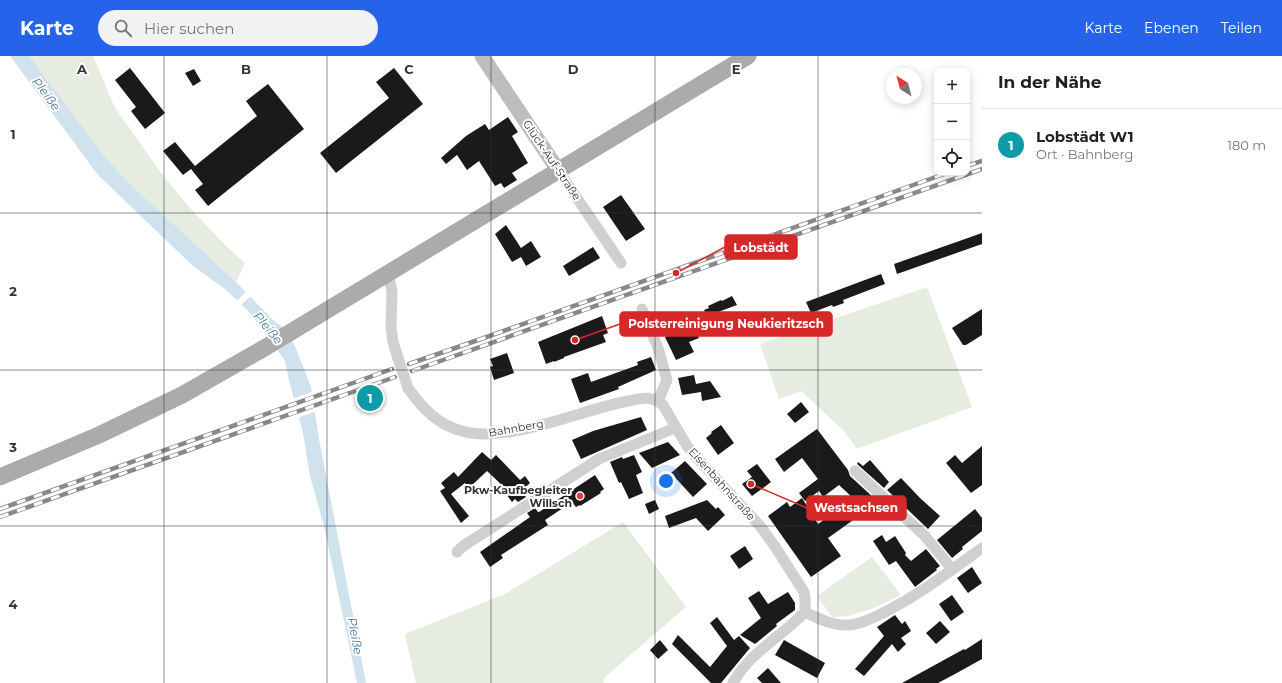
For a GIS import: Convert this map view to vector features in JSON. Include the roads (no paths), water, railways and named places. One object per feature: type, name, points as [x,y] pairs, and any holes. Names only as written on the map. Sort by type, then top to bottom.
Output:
[{"type":"main road","name":"Glück-Auf-Straße","points":[[482,56],[558,170]]},
{"type":"main road","points":[[0,477],[99,435],[182,395],[342,302],[748,56]]},
{"type":"street","name":"Glück-Auf-Straße","points":[[558,170],[621,263]]},
{"type":"street","name":"Bahnberg","points":[[388,273],[392,291],[391,327],[393,342],[408,388],[418,403],[442,423],[462,431],[482,434],[541,425],[632,400],[650,398],[658,401]]},
{"type":"street","points":[[642,309],[658,348],[667,380],[658,401]]},
{"type":"street","name":"Eisenbahnstraße","points":[[658,401],[663,405],[675,428],[687,446],[761,527],[776,548],[804,592],[805,612]]},
{"type":"street","points":[[457,552],[463,546],[563,483],[583,468],[599,459],[675,428]]},
{"type":"street","points":[[855,471],[925,536],[952,569]]},
{"type":"street","points":[[733,683],[740,670],[754,655],[805,612],[834,623],[848,625],[862,623],[887,611],[922,590],[982,548]]},
{"type":"water","name":"Pleiße","points":[[10,56],[29,56],[105,157],[129,183],[236,282],[271,318],[282,327],[295,346],[311,387],[319,439],[366,683],[357,683],[324,526],[310,476],[303,433],[285,361],[266,333],[247,310],[225,289],[193,266],[98,175]]},
{"type":"railway","points":[[970,165],[982,161]]},
{"type":"railway","points":[[412,371],[982,169]]},
{"type":"railway","points":[[409,364],[939,176]]},
{"type":"railway","points":[[0,509],[392,369]]},
{"type":"railway","points":[[0,517],[395,377]]},
{"type":"place","name":"Lobstädt","points":[[676,273]]},
{"type":"place","name":"Polsterreinigung Neukieritzsch","points":[[575,340]]},
{"type":"place","name":"Lobstädt W1","points":[[370,398]]},
{"type":"place","name":"Westsachsen","points":[[751,484]]},
{"type":"place","name":"Pkw-Kaufbegleiter Willsch","points":[[580,496]]}]
